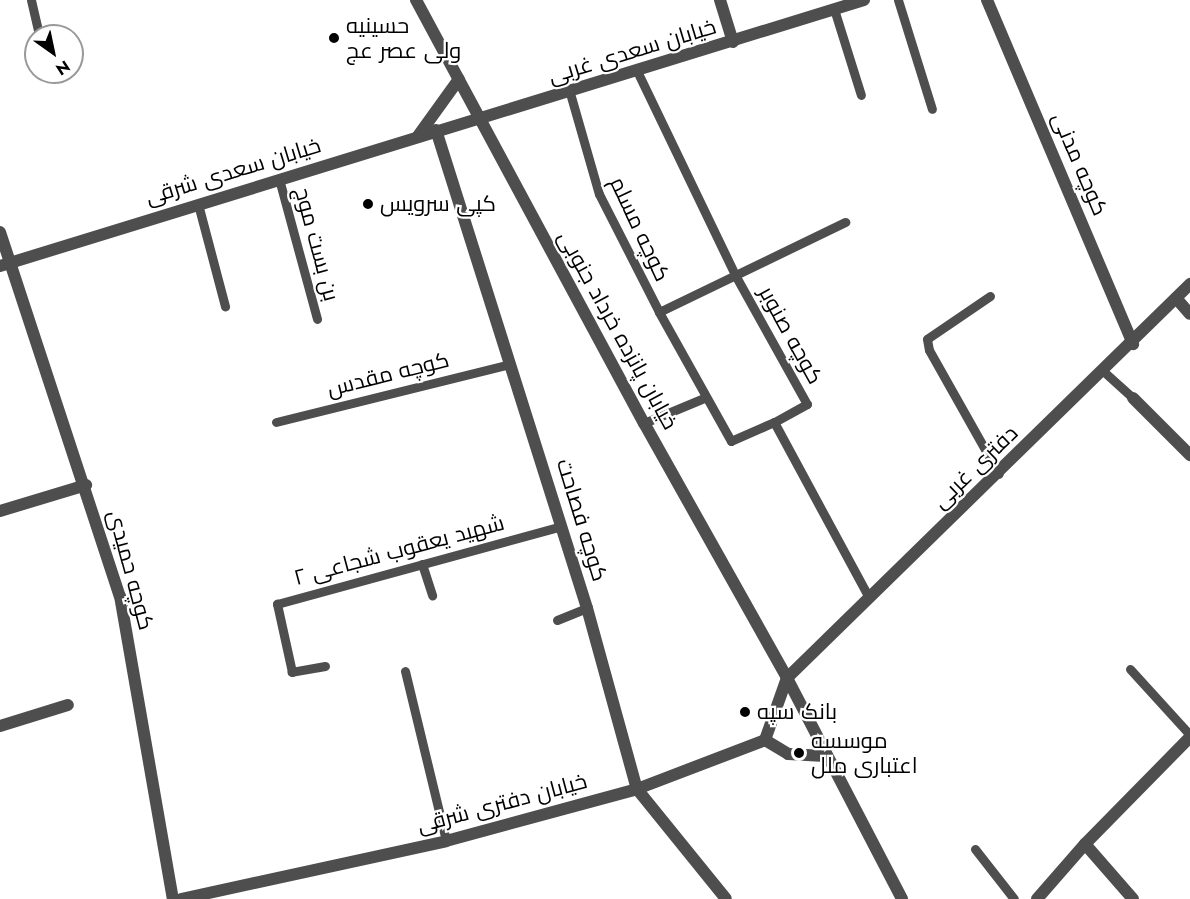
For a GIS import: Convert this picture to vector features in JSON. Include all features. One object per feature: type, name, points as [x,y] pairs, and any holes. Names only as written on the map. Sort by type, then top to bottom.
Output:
[{"type":"street","name":"خیابان پانزده خرداد جنوبی","points":[[416,0],[644,423],[787,678],[825,756]]},
{"type":"street","points":[[720,0],[733,42]]},
{"type":"street","name":"خیابان سعدی غربی","points":[[479,116],[570,93],[864,0]]},
{"type":"street","name":"کوچه مدنی","points":[[987,0],[1133,344]]},
{"type":"street","points":[[417,136],[459,79]]},
{"type":"street","name":"خیابان سعدی شرقی","points":[[4,264],[479,116]]},
{"type":"street","name":"کوچه فصاحت","points":[[436,130],[562,526],[637,789],[726,899]]},
{"type":"street","name":"کوچه حمیدی","points":[[0,232],[4,264],[86,485],[120,596],[173,899]]},
{"type":"street","name":"دفتری غربی","points":[[787,678],[999,474],[1102,370],[1133,344],[1190,284]]},
{"type":"street","points":[[1176,298],[1190,314]]},
{"type":"street","points":[[1133,399],[1190,455]]},
{"type":"street","points":[[0,511],[86,485]]},
{"type":"street","points":[[787,678],[765,740],[788,754],[825,756],[902,899]]},
{"type":"street","points":[[0,726],[68,705]]},
{"type":"street","points":[[1037,899],[1084,844],[1190,736]]},
{"type":"street","name":"خیابان دفتری شرقی","points":[[181,899],[446,841],[637,789],[765,740]]},
{"type":"street","points":[[1084,844],[1133,899]]},
{"type":"lane","points":[[31,0],[37,24]]},
{"type":"lane","points":[[898,0],[932,110]]},
{"type":"lane","points":[[834,9],[861,95]]},
{"type":"lane","name":"کوچه صنوبر","points":[[637,71],[734,273],[807,404],[774,422]]},
{"type":"lane","name":"کوچه مسلم","points":[[570,93],[599,194],[704,398],[731,441],[774,422]]},
{"type":"lane","name":"بن بست موج","points":[[279,179],[317,319]]},
{"type":"lane","points":[[198,204],[225,306]]},
{"type":"lane","points":[[658,312],[734,273],[845,222]]},
{"type":"lane","points":[[990,296],[927,339],[929,350],[999,474]]},
{"type":"lane","name":"کوچه مقدس","points":[[276,422],[510,364]]},
{"type":"lane","points":[[1102,370],[1133,399]]},
{"type":"lane","points":[[644,423],[704,398]]},
{"type":"lane","points":[[774,422],[869,598]]},
{"type":"lane","name":"شهید یعقوب شجاعی ۲","points":[[325,666],[292,672],[277,604],[562,526]]},
{"type":"lane","points":[[422,564],[432,595]]},
{"type":"lane","points":[[557,620],[587,608]]},
{"type":"lane","points":[[1130,669],[1190,736]]},
{"type":"lane","points":[[405,671],[446,841]]},
{"type":"lane","points":[[975,849],[1014,899]]},
{"type":"place","name":"حسینیه ولی عصر عج","points":[[334,38]]},
{"type":"place","name":"کپی سرویس","points":[[368,204]]},
{"type":"place","name":"بانک سپه","points":[[745,712]]},
{"type":"place","name":"موسسه اعتباری ملل","points":[[799,753]]}]
